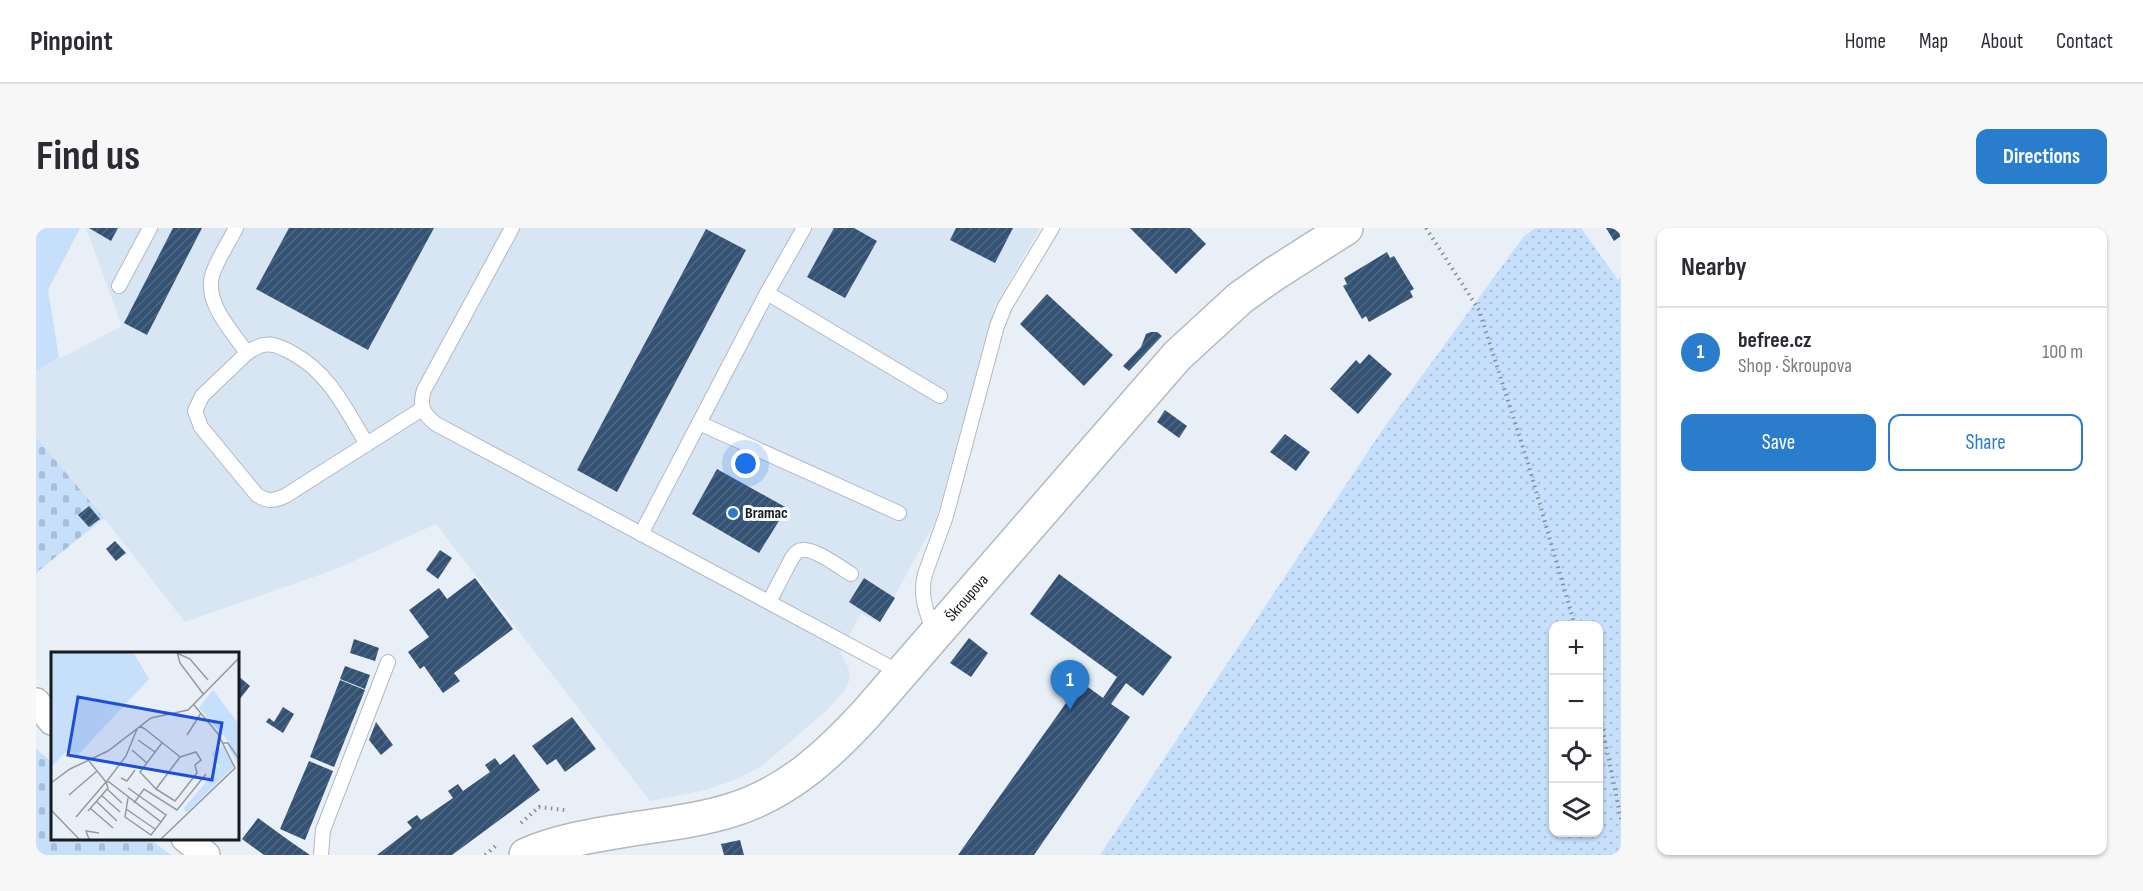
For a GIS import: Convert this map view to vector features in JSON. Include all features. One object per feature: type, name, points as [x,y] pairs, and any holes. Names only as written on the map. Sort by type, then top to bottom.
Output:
[{"type":"street","name":"Škroupova","points":[[514,841],[564,842],[706,817],[756,802],[781,789],[822,758],[865,715],[1183,350],[1240,298],[1346,228]]},
{"type":"street","points":[[36,702],[51,720]]},
{"type":"street","points":[[187,840],[206,855]]},
{"type":"lane","points":[[119,286],[150,228]]},
{"type":"lane","points":[[236,228],[213,271],[210,284],[215,304],[247,353]]},
{"type":"lane","points":[[512,228],[424,390],[421,400],[422,409],[427,418],[901,673]]},
{"type":"lane","points":[[641,534],[804,228]]},
{"type":"lane","points":[[935,634],[923,598],[922,584],[946,516],[997,326],[1005,306],[1052,228]]},
{"type":"lane","points":[[768,293],[940,396]]},
{"type":"lane","points":[[367,444],[330,385],[311,364],[273,345],[264,344],[247,353],[201,396],[195,411],[196,419],[201,427],[257,495],[265,501],[273,501],[285,496],[367,444],[422,409]]},
{"type":"lane","points":[[699,423],[899,513]]},
{"type":"lane","points":[[769,602],[792,558],[801,550],[811,551],[851,574]]},
{"type":"lane","points":[[321,855],[323,830],[388,662]]},
{"type":"path","points":[[1426,228],[1479,310],[1527,460],[1574,621]]},
{"type":"path","points":[[1603,727],[1621,819]]},
{"type":"path","points":[[484,855],[514,841],[539,807],[573,811]]},
{"type":"shaded area","points":[[86,228],[1040,228],[995,306],[936,520],[880,623],[861,614],[840,652],[848,667],[850,678],[846,689],[828,709],[762,766],[737,779],[705,790],[650,801],[436,524],[336,569],[185,622],[104,518],[36,437],[36,371],[122,326]]},
{"type":"green space","points":[[36,228],[80,228],[48,290],[59,358],[36,371]]},
{"type":"green space","points":[[1536,228],[1581,228],[1618,280],[1621,277],[1621,855],[1100,855],[1381,432],[1524,236]]},
{"type":"green space","points":[[36,437],[104,518],[36,573]]},
{"type":"green space","points":[[36,749],[51,761],[51,840],[151,840],[171,855],[36,855]]},
{"type":"building","points":[[89,228],[118,228],[111,241]]},
{"type":"building","points":[[173,228],[202,228],[147,335],[124,323]]},
{"type":"building","points":[[289,228],[434,228],[368,350],[256,289]]},
{"type":"building","points":[[834,228],[854,228],[877,241],[845,298],[807,277]]},
{"type":"building","points":[[956,228],[1013,228],[995,263],[950,240]]},
{"type":"building","points":[[1130,228],[1190,228],[1206,244],[1176,274]]},
{"type":"building","points":[[1606,228],[1621,228],[1621,236],[1614,241]]},
{"type":"building","points":[[706,229],[746,250],[617,492],[577,470]]},
{"type":"building","points":[[1387,252],[1390,258],[1394,256],[1414,289],[1410,291],[1413,297],[1369,322],[1366,316],[1362,319],[1343,286],[1347,284],[1344,278]]},
{"type":"building","points":[[1047,294],[1113,355],[1084,386],[1020,324]]},
{"type":"building","points":[[1157,332],[1162,336],[1129,371],[1123,366],[1141,347],[1146,334]]},
{"type":"building","points":[[1369,354],[1392,374],[1358,414],[1330,389],[1356,360],[1360,364]]},
{"type":"building","points":[[1165,410],[1187,426],[1179,438],[1157,422]]},
{"type":"building","points":[[1285,434],[1310,452],[1296,471],[1270,452]]},
{"type":"building","points":[[717,469],[787,508],[759,553],[692,514]]},
{"type":"building","points":[[89,506],[100,519],[89,527],[78,515]]},
{"type":"building","points":[[115,541],[126,553],[116,561],[106,549]]},
{"type":"building","points":[[440,550],[452,558],[438,579],[426,570]]},
{"type":"building","points":[[1059,574],[1172,657],[1143,696],[1126,683],[1111,704],[1130,717],[1034,855],[958,855],[1081,682],[1103,698],[1117,677],[1030,614]]},
{"type":"building","points":[[475,578],[513,629],[454,673],[460,681],[443,693],[424,666],[420,669],[408,652],[429,637],[409,610],[439,588],[447,599]]},
{"type":"building","points":[[864,578],[895,598],[880,622],[849,602]]},
{"type":"building","points":[[969,638],[988,653],[971,677],[950,663]]},
{"type":"building","points":[[354,639],[379,648],[375,661],[350,653]]},
{"type":"building","points":[[345,666],[370,675],[365,689],[340,679]]},
{"type":"building","points":[[238,676],[250,686],[238,699]]},
{"type":"building","points":[[340,680],[365,690],[334,767],[310,757]]},
{"type":"building","points":[[283,707],[294,714],[283,733],[266,722],[269,718],[274,722]]},
{"type":"building","points":[[572,717],[596,749],[565,772],[556,759],[547,765],[532,746]]},
{"type":"building","points":[[376,722],[393,745],[381,755],[369,740]]},
{"type":"building","points":[[514,754],[540,790],[452,855],[377,855],[412,828],[407,822],[417,815],[421,820],[453,798],[448,791],[458,784],[463,791],[490,772],[485,765],[495,758],[500,765]]},
{"type":"building","points":[[309,761],[333,771],[305,840],[280,829]]},
{"type":"building","points":[[258,818],[310,855],[264,855],[242,839]]},
{"type":"building","points":[[740,840],[744,855],[724,855],[721,844]]},
{"type":"place","name":"Bramac","points":[[733,513]]},
{"type":"place","name":"befree.cz","points":[[1070,710]]}]
